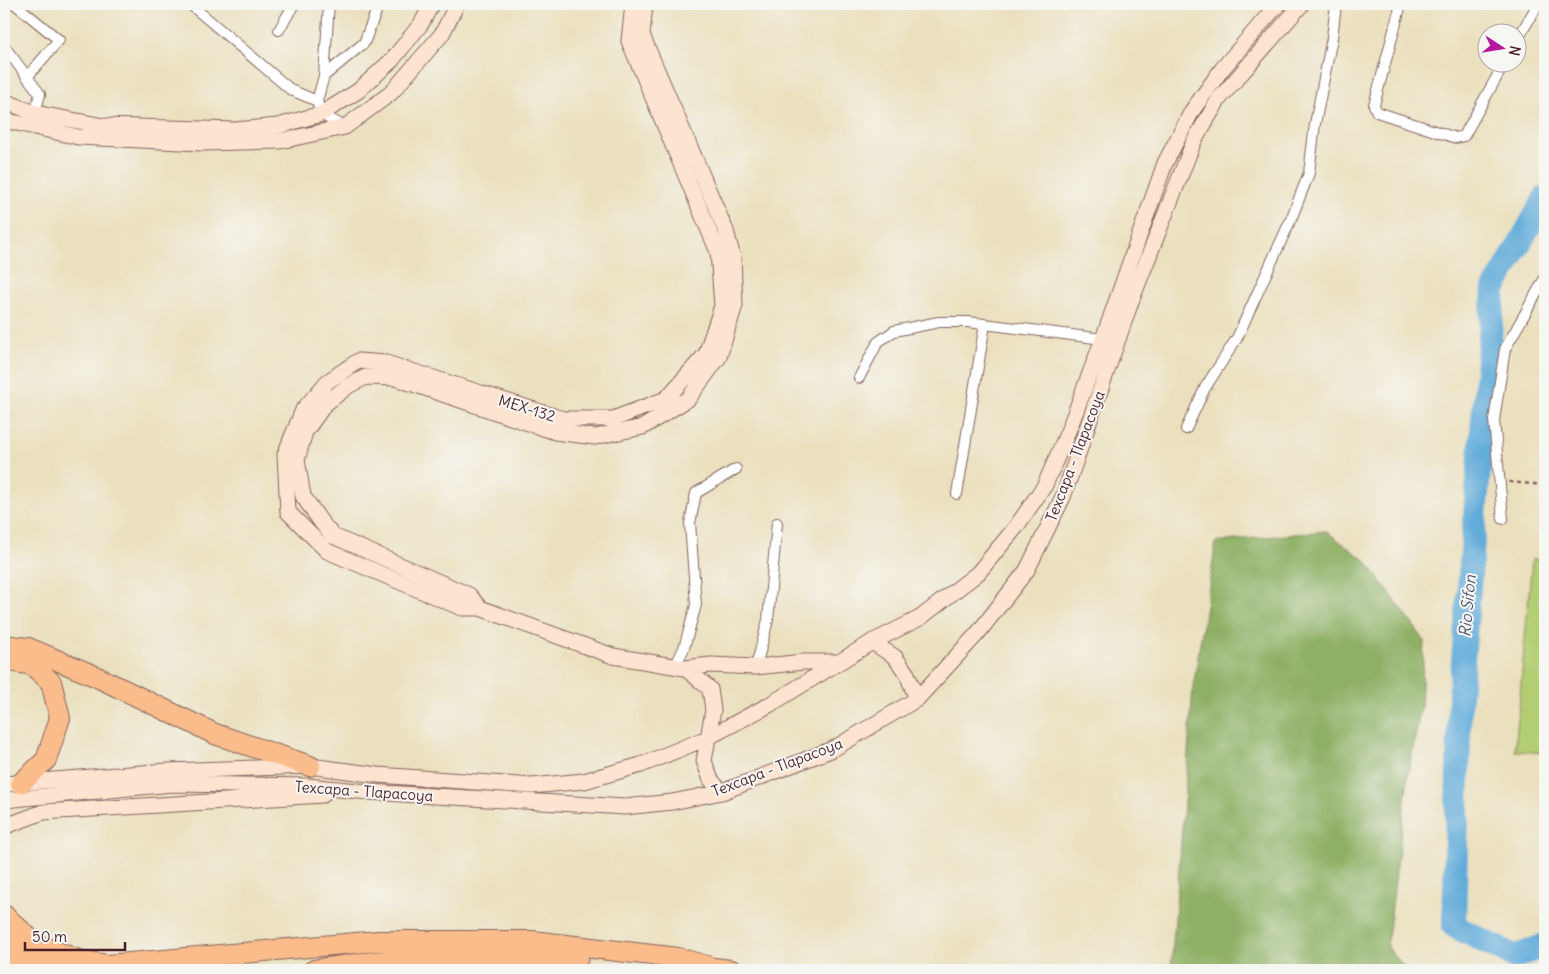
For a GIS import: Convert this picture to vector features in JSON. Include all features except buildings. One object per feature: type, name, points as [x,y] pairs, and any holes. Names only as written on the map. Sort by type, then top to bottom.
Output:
[{"type":"highway","points":[[4,645],[28,648],[94,676],[215,734],[310,766]]},
{"type":"highway","points":[[4,660],[32,665],[51,682],[60,718],[46,760],[12,783]]},
{"type":"highway","points":[[4,915],[64,970]]},
{"type":"highway","points":[[6,939],[10,970]]},
{"type":"highway","points":[[6,939],[41,970]]},
{"type":"highway","points":[[36,944],[79,960],[107,965],[378,941],[532,941],[678,958],[710,967]]},
{"type":"highway","points":[[314,970],[392,961],[489,956],[590,959],[731,970]]},
{"type":"main road","points":[[4,101],[35,112],[104,126],[235,130],[278,126],[358,91],[392,60],[420,24],[432,4]]},
{"type":"main road","points":[[4,120],[78,137],[202,143],[280,141],[345,127],[391,93],[442,34],[458,4]]},
{"type":"main road","name":"MEX-132","points":[[633,4],[630,41],[718,252],[722,306],[706,354],[666,399],[614,419],[563,419],[386,363],[358,362],[327,382],[303,410],[285,454],[288,512],[327,551],[462,608],[480,608],[612,656],[680,668],[712,666],[756,667],[804,662],[839,662]]},
{"type":"main road","name":"MEX-132","points":[[480,608],[469,595],[334,536],[303,496],[297,460],[305,432],[325,404],[348,386],[366,377],[395,378],[554,432],[596,436],[643,428],[688,399],[719,357],[736,305],[733,258],[726,231],[642,35],[646,4]]},
{"type":"main road","name":"Texcapa - Tlapacoya","points":[[12,783],[168,771],[310,766],[378,775],[532,786],[584,781],[641,765],[707,738],[769,704],[872,642],[920,618],[978,573],[1016,527],[1045,484],[1069,429],[1103,339],[1165,163],[1192,111],[1222,69],[1278,4]]},
{"type":"main road","name":"Texcapa - Tlapacoya","points":[[4,800],[172,784],[308,786],[368,792],[625,807],[672,802],[722,792],[833,749],[916,699],[978,633],[1027,570],[1063,497],[1132,299],[1194,141],[1219,99],[1302,4]]},
{"type":"main road","points":[[872,642],[896,657],[907,674],[916,699]]},
{"type":"main road","points":[[680,668],[710,689],[713,710],[704,761],[711,780],[722,792]]},
{"type":"main road","points":[[4,828],[43,812],[368,792]]},
{"type":"street","points":[[15,4],[59,40],[27,77]]},
{"type":"street","points":[[190,4],[292,90],[319,107],[345,127]]},
{"type":"street","points":[[278,30],[294,4]]},
{"type":"street","points":[[319,107],[324,76],[329,4]]},
{"type":"street","points":[[324,76],[364,43],[379,4]]},
{"type":"street","points":[[1186,429],[1205,388],[1236,338],[1292,217],[1309,172],[1315,124],[1332,38],[1336,4]]},
{"type":"street","points":[[1400,4],[1374,105],[1377,112],[1456,138],[1464,136],[1499,72]]},
{"type":"street","points":[[1526,25],[1538,4]]},
{"type":"street","points":[[4,46],[40,94],[35,112]]},
{"type":"street","points":[[1503,519],[1494,420],[1505,349],[1545,278]]},
{"type":"street","points":[[859,378],[878,342],[894,331],[939,322],[985,324],[1103,339]]},
{"type":"street","points":[[957,494],[985,324]]},
{"type":"street","points":[[680,668],[696,605],[690,523],[696,493],[736,469]]},
{"type":"street","points":[[756,667],[768,620],[777,522]]},
{"type":"path","points":[[1500,481],[1545,485]]},
{"type":"green space","points":[[1326,531],[1366,561],[1424,640],[1421,707],[1408,775],[1387,947],[1407,970],[1171,970],[1193,688],[1216,542]]},
{"type":"green space","points":[[1532,559],[1545,560],[1545,753],[1515,751]]},
{"type":"waterway","name":"Rio Sifon","points":[[1545,198],[1494,289],[1460,696],[1454,926],[1515,957],[1545,945]]}]
